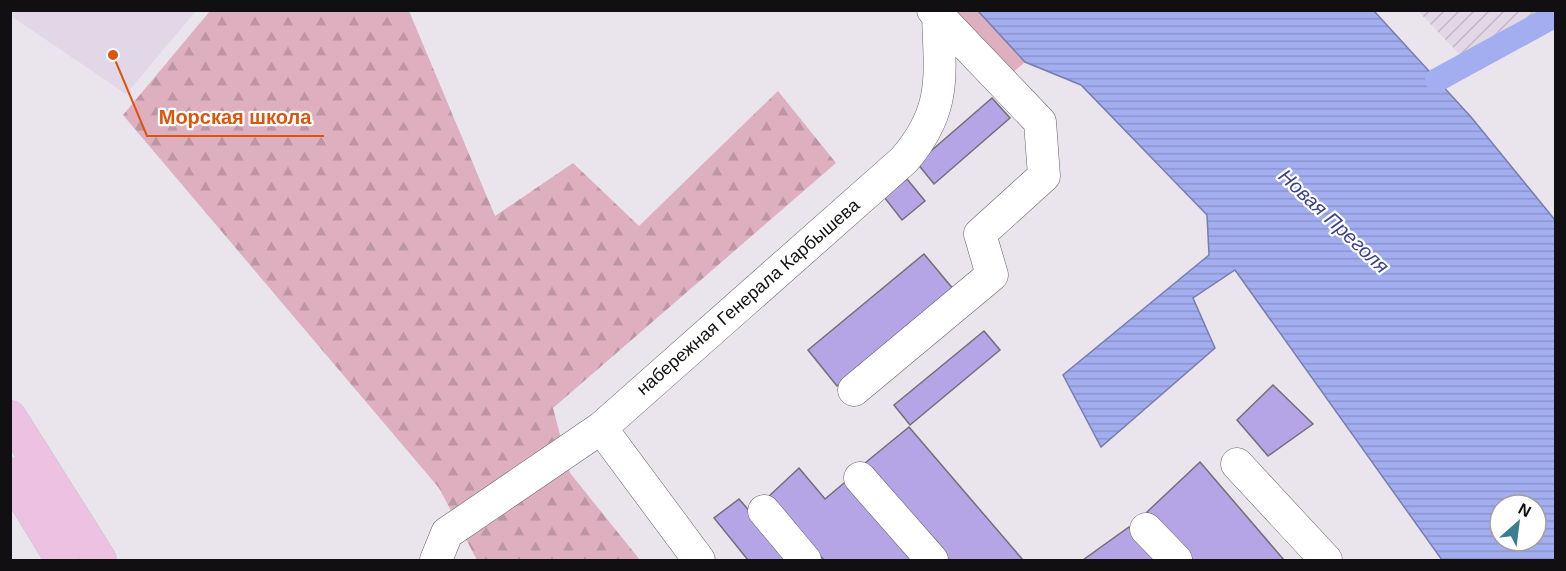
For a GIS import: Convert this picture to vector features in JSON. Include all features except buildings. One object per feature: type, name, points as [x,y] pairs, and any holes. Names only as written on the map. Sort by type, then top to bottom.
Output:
[{"type":"main road","points":[[10,417],[100,561]]},
{"type":"main road","points":[[10,474],[62,561]]},
{"type":"street","name":"набережная Генерала Карбышева","points":[[854,390],[992,275],[980,234],[1044,176],[1040,122],[935,13]]},
{"type":"street","name":"набережная Генерала Карбышева","points":[[436,561],[447,533],[601,428],[904,160],[924,137],[941,83],[935,13]]},
{"type":"street","points":[[601,428],[699,561]]},
{"type":"street","points":[[1237,464],[1326,561]]},
{"type":"street","points":[[860,478],[932,561]]},
{"type":"street","points":[[764,511],[805,561]]},
{"type":"street","points":[[1146,529],[1176,561]]},
{"type":"shaded area","points":[[10,11],[196,11],[126,94],[11,16]]},
{"type":"shaded area","points":[[1418,11],[1539,11],[1466,61]]},
{"type":"green space","points":[[210,11],[409,11],[495,216],[573,163],[639,226],[778,91],[836,163],[553,408],[570,473],[640,560],[477,560],[439,488],[123,115]]},
{"type":"green space","points":[[947,11],[978,11],[1025,62],[1011,74]]},
{"type":"water","name":"Новая Преголя","points":[[978,11],[1374,11],[1471,117],[1555,220],[1555,560],[1442,560],[1235,270],[1193,298],[1215,348],[1101,447],[1063,375],[1209,255],[1207,215],[1081,85],[1025,62]]},
{"type":"waterway","points":[[1437,80],[1556,15]]},
{"type":"place","name":"Морская школа","points":[[113,55]]}]
